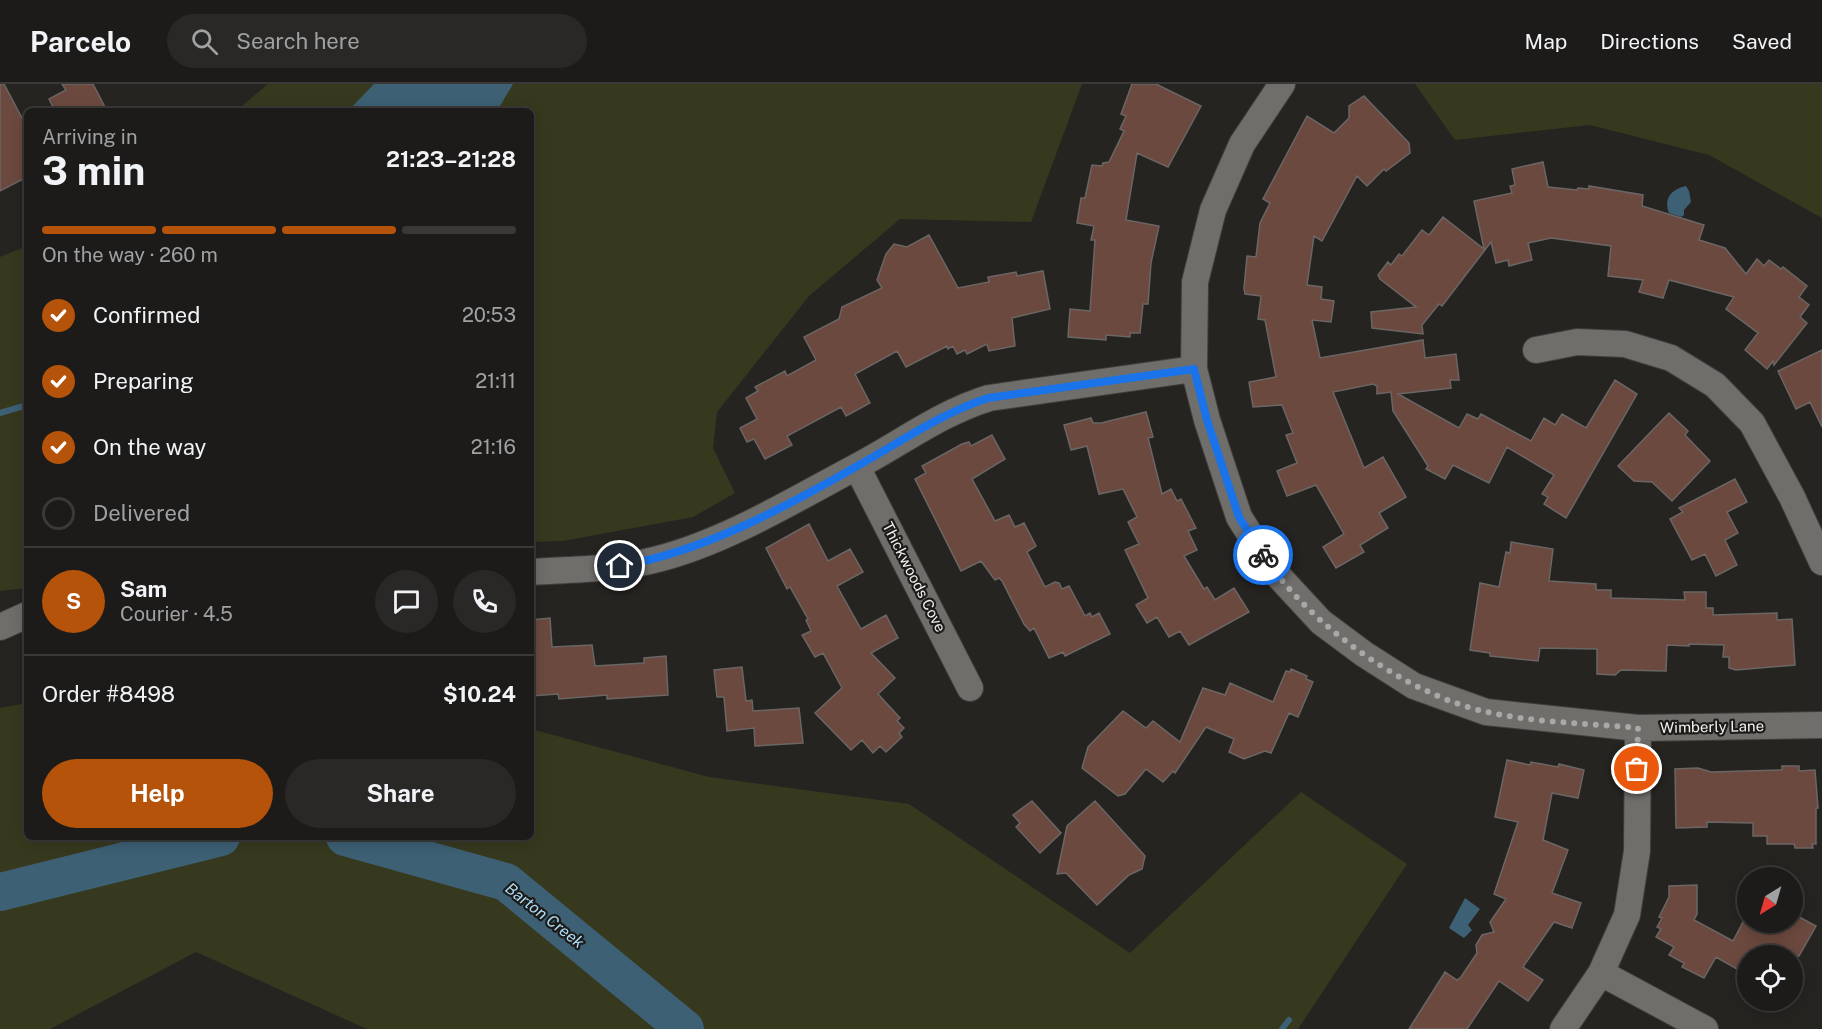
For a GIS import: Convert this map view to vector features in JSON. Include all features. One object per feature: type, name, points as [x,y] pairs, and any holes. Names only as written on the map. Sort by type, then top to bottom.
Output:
[{"type":"street","name":"Wimberly Lane","points":[[1282,84],[1242,144],[1213,210],[1196,282],[1194,369],[1207,420],[1239,517],[1272,569],[1321,622],[1364,654],[1414,686],[1486,712],[1638,728],[1822,725]]},
{"type":"street","points":[[1536,350],[1577,342],[1625,344],[1671,358],[1715,385],[1752,423],[1792,497],[1822,562]]},
{"type":"street","points":[[534,572],[620,566],[658,559],[720,537],[857,467],[959,408],[988,398],[1194,369]]},
{"type":"street","name":"Thickwoods Cove","points":[[857,467],[970,688]]},
{"type":"street","points":[[0,627],[24,616]]},
{"type":"street","points":[[1563,1029],[1601,973],[1627,915],[1637,851],[1638,728]]},
{"type":"street","points":[[1601,973],[1705,1029]]},
{"type":"green space","points":[[268,84],[1082,84],[1031,222],[900,219],[809,296],[717,412],[713,448],[735,493],[693,517],[563,541],[534,542],[534,108],[240,108]]},
{"type":"green space","points":[[1415,84],[1822,84],[1822,218],[1709,155],[1590,125],[1455,140]]},
{"type":"green space","points":[[24,247],[24,588],[0,591],[0,257]]},
{"type":"green space","points":[[24,704],[24,840],[534,840],[534,730],[709,777],[909,804],[1130,953],[1301,792],[1407,864],[1298,1029],[367,1029],[196,952],[50,1029],[0,1029],[0,708]]},
{"type":"water","points":[[374,84],[513,84],[499,108],[351,108]]},
{"type":"water","points":[[1686,186],[1691,202],[1684,210],[1684,215],[1681,217],[1669,213],[1667,203],[1670,195]]},
{"type":"water","points":[[1465,898],[1480,909],[1468,925],[1472,930],[1464,938],[1449,928]]},
{"type":"building","points":[[0,84],[4,84],[22,118],[24,117],[24,179],[0,191]]},
{"type":"building","points":[[62,84],[93,84],[105,108],[54,108],[49,99],[66,90]]},
{"type":"building","points":[[1132,84],[1156,84],[1201,106],[1168,167],[1137,153],[1126,220],[1159,226],[1151,263],[1148,304],[1143,304],[1140,333],[1130,333],[1130,337],[1106,335],[1106,340],[1068,337],[1070,309],[1090,311],[1095,240],[1091,240],[1094,226],[1077,223],[1081,198],[1085,198],[1092,165],[1102,166],[1103,163],[1109,162],[1124,131],[1120,129],[1126,116],[1121,114]]},
{"type":"building","points":[[1364,96],[1409,143],[1410,153],[1386,171],[1384,169],[1367,186],[1357,176],[1322,241],[1314,236],[1307,285],[1322,287],[1321,299],[1334,301],[1331,322],[1312,320],[1320,358],[1423,340],[1425,358],[1456,354],[1459,380],[1450,380],[1451,388],[1398,394],[1459,428],[1467,414],[1478,419],[1481,414],[1531,441],[1544,418],[1555,425],[1562,414],[1586,428],[1615,380],[1637,394],[1566,518],[1544,504],[1548,497],[1542,494],[1554,475],[1507,447],[1489,483],[1453,465],[1445,479],[1426,469],[1428,466],[1393,411],[1391,392],[1377,394],[1377,386],[1373,384],[1333,392],[1364,468],[1383,457],[1406,497],[1379,513],[1388,528],[1360,545],[1364,552],[1336,568],[1323,547],[1344,534],[1316,485],[1287,496],[1277,471],[1297,463],[1286,435],[1293,433],[1282,405],[1253,407],[1249,382],[1276,377],[1265,320],[1258,319],[1261,296],[1245,294],[1244,288],[1247,256],[1256,257],[1260,223],[1270,203],[1263,199],[1307,116],[1334,133],[1349,118],[1349,106]]},
{"type":"building","points":[[1543,162],[1548,187],[1577,190],[1578,188],[1589,189],[1589,186],[1643,195],[1642,206],[1704,225],[1699,240],[1725,248],[1746,274],[1757,259],[1764,266],[1769,260],[1781,269],[1783,267],[1807,286],[1799,297],[1809,305],[1800,317],[1807,323],[1774,365],[1773,361],[1767,369],[1745,350],[1758,333],[1726,309],[1734,297],[1669,280],[1663,298],[1639,292],[1643,280],[1608,276],[1611,246],[1551,238],[1528,243],[1532,260],[1509,266],[1508,260],[1496,263],[1491,242],[1442,306],[1439,304],[1422,325],[1423,334],[1372,328],[1371,312],[1416,307],[1380,279],[1378,275],[1388,262],[1391,265],[1399,254],[1402,256],[1422,230],[1429,235],[1443,217],[1484,249],[1474,201],[1512,193],[1510,186],[1515,185],[1512,169]]},
{"type":"building","points":[[929,235],[958,288],[989,282],[988,277],[1016,272],[1017,276],[1043,271],[1050,309],[1012,318],[1015,346],[989,351],[987,344],[967,354],[965,350],[957,354],[953,346],[948,349],[947,346],[906,367],[897,351],[855,374],[870,403],[846,416],[841,407],[787,436],[792,445],[765,459],[754,439],[747,442],[740,428],[757,419],[746,398],[758,391],[755,387],[785,371],[787,376],[816,360],[804,337],[839,319],[842,307],[882,288],[877,280],[886,254],[894,244],[907,247]]},
{"type":"building","points":[[1822,350],[1822,427],[1810,402],[1796,409],[1778,371]]},
{"type":"building","points":[[1146,412],[1153,437],[1148,438],[1162,494],[1171,489],[1177,501],[1181,499],[1196,528],[1188,531],[1197,550],[1184,556],[1204,589],[1207,587],[1215,600],[1234,588],[1249,612],[1189,645],[1180,631],[1169,637],[1157,617],[1147,623],[1136,605],[1148,598],[1125,550],[1139,544],[1128,522],[1137,517],[1123,489],[1099,494],[1087,446],[1071,450],[1064,425],[1091,418],[1093,423],[1101,423]]},
{"type":"building","points":[[1669,413],[1688,431],[1685,435],[1710,461],[1672,501],[1652,482],[1634,481],[1618,466]]},
{"type":"building","points":[[992,435],[1005,459],[972,479],[995,521],[1009,515],[1015,527],[1024,523],[1036,546],[1027,552],[1045,587],[1055,582],[1059,583],[1062,589],[1069,586],[1085,616],[1090,613],[1092,617],[1099,613],[1110,634],[1065,656],[1063,652],[1049,658],[1034,628],[1030,631],[1024,624],[1002,581],[999,578],[995,580],[981,561],[961,571],[915,479],[926,473],[922,466],[962,444],[969,442],[971,446]]},
{"type":"building","points":[[1735,479],[1747,502],[1727,512],[1738,533],[1725,540],[1737,565],[1716,576],[1705,554],[1692,560],[1670,519],[1683,512],[1679,508]]},
{"type":"building","points":[[809,524],[828,561],[850,549],[863,572],[837,586],[861,629],[886,615],[898,638],[871,653],[895,678],[878,694],[900,718],[897,721],[904,728],[899,733],[902,737],[886,752],[880,746],[873,753],[862,740],[851,750],[815,713],[842,688],[823,653],[815,657],[802,635],[811,631],[806,620],[808,619],[790,587],[787,589],[766,548]]},
{"type":"building","points":[[1511,542],[1553,549],[1549,581],[1596,584],[1596,590],[1611,590],[1611,598],[1685,600],[1684,592],[1706,592],[1706,608],[1713,608],[1713,615],[1777,613],[1777,620],[1792,619],[1795,665],[1736,670],[1729,668],[1729,657],[1723,657],[1724,645],[1667,645],[1666,671],[1621,670],[1615,675],[1597,674],[1597,649],[1540,648],[1538,661],[1490,656],[1490,653],[1470,650],[1480,583],[1499,587],[1506,552],[1510,553]]},
{"type":"building","points":[[550,618],[552,647],[592,645],[595,666],[644,663],[644,658],[666,656],[668,695],[607,699],[607,695],[559,699],[558,694],[534,696],[534,620]]},
{"type":"building","points":[[742,667],[746,701],[752,700],[753,711],[799,708],[803,743],[755,746],[754,728],[727,731],[724,697],[717,697],[714,670]]},
{"type":"building","points":[[1291,669],[1307,676],[1306,679],[1313,682],[1298,717],[1289,713],[1271,753],[1265,751],[1244,759],[1229,752],[1234,739],[1206,727],[1175,773],[1173,771],[1163,782],[1146,769],[1125,794],[1118,796],[1082,768],[1088,747],[1123,711],[1146,728],[1153,721],[1180,742],[1203,688],[1225,695],[1230,683],[1273,702],[1286,671],[1290,672]]},
{"type":"building","points":[[1507,760],[1530,765],[1531,762],[1558,767],[1559,764],[1584,770],[1578,798],[1552,793],[1543,840],[1568,850],[1552,893],[1581,903],[1572,928],[1554,922],[1523,967],[1543,980],[1528,1001],[1499,981],[1467,1029],[1409,1029],[1445,972],[1457,980],[1461,977],[1477,953],[1476,945],[1482,935],[1494,932],[1490,922],[1506,899],[1494,894],[1518,822],[1495,817]]},
{"type":"building","points":[[1782,766],[1799,766],[1799,771],[1815,770],[1818,808],[1816,808],[1816,844],[1812,844],[1813,848],[1795,848],[1794,844],[1767,844],[1767,836],[1753,836],[1753,823],[1707,822],[1707,827],[1676,828],[1675,769],[1698,768],[1711,772],[1782,770]]},
{"type":"building","points":[[1032,801],[1061,833],[1040,853],[1016,827],[1020,823],[1013,815]]},
{"type":"building","points":[[1095,801],[1145,856],[1142,869],[1129,875],[1097,905],[1066,873],[1057,874],[1067,826]]},
{"type":"building","points":[[1697,885],[1697,914],[1694,920],[1733,941],[1737,933],[1803,933],[1803,919],[1816,926],[1803,949],[1803,945],[1737,945],[1737,969],[1716,957],[1704,978],[1682,967],[1684,963],[1669,955],[1674,947],[1656,937],[1661,929],[1657,927],[1662,918],[1659,917],[1669,897],[1669,886]]},
{"type":"waterway","points":[[0,413],[24,406]]},
{"type":"waterway","name":"Barton Creek","points":[[0,892],[209,840]]},
{"type":"waterway","name":"Barton Creek","points":[[356,840],[506,882],[685,1029]]},
{"type":"waterway","points":[[1282,1029],[1289,1020]]},
{"type":"way so far","points":[[1263,555],[1272,569],[1321,622],[1364,654],[1414,686],[1486,712],[1535,719],[1638,728],[1637,769]]},
{"type":"route","points":[[620,566],[658,559],[720,537],[857,467],[959,408],[988,398],[1194,369],[1207,420],[1239,517],[1263,555]]}]
